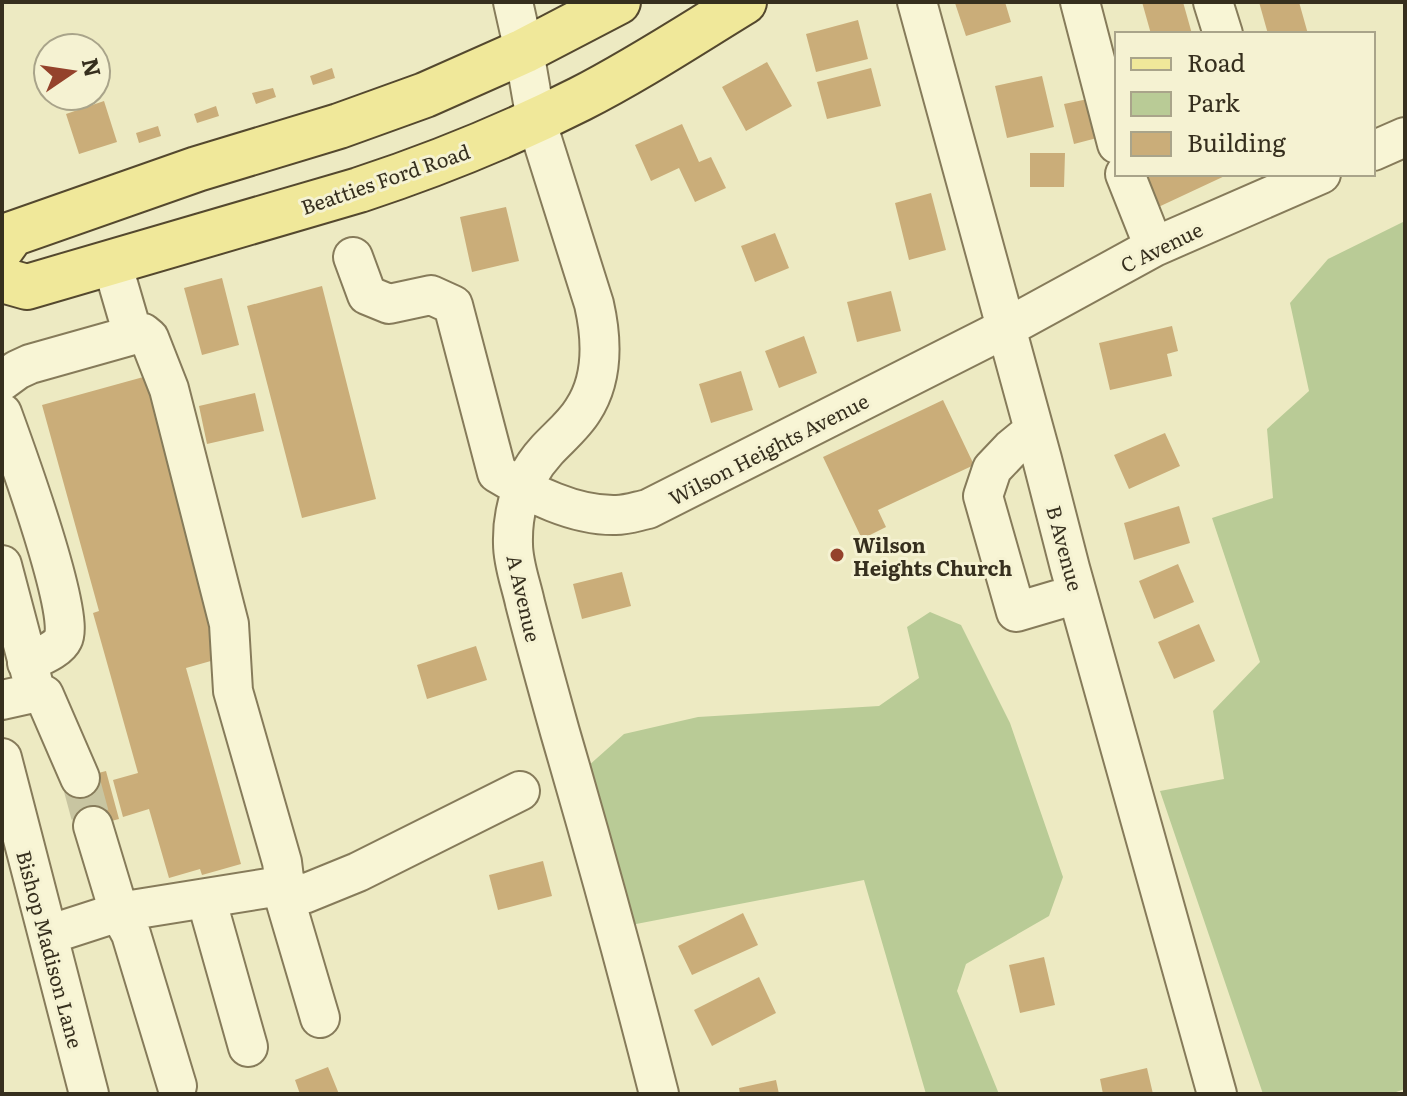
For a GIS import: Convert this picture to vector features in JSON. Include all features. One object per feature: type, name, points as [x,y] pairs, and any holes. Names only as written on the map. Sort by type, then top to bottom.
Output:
[{"type":"main road","points":[[2,248],[12,234],[197,169],[383,111],[524,51],[618,2]]},
{"type":"main road","name":"Beatties Ford Road","points":[[2,280],[27,287],[406,175],[582,98],[744,2]]},
{"type":"street","name":"A Avenue","points":[[513,2],[536,120],[594,304],[600,348],[598,370],[584,409],[544,453],[522,488],[515,513],[515,561],[659,1094]]},
{"type":"street","name":"B Avenue","points":[[917,2],[1077,594],[1217,1094]]},
{"type":"street","points":[[1080,2],[1115,136]]},
{"type":"street","points":[[1213,2],[1222,32]]},
{"type":"street","points":[[1375,150],[1405,137]]},
{"type":"street","points":[[1126,176],[1154,247]]},
{"type":"street","name":"C Avenue","points":[[1006,328],[1154,247],[1316,176]]},
{"type":"street","points":[[353,257],[367,295],[389,304],[431,295],[453,305],[497,473],[522,488]]},
{"type":"street","points":[[112,263],[133,335]]},
{"type":"street","name":"Wilson Heights Avenue","points":[[522,488],[591,514],[620,516],[648,509],[1006,328]]},
{"type":"street","points":[[2,381],[30,364],[133,335],[143,333],[149,338],[169,389],[229,624],[233,691],[282,862],[284,878],[281,886],[320,1018]]},
{"type":"street","points":[[2,413],[23,472],[66,618],[65,637],[22,685]]},
{"type":"street","points":[[1034,430],[992,469],[983,496],[1016,612],[1077,594]]},
{"type":"street","points":[[2,565],[22,685]]},
{"type":"street","points":[[22,685],[44,695],[80,778]]},
{"type":"street","name":"Bishop Madison Lane","points":[[2,758],[15,859],[48,935],[89,1094]]},
{"type":"street","points":[[48,935],[119,912],[206,898],[281,886],[304,894],[358,872],[520,791]]},
{"type":"street","points":[[93,826],[119,912],[131,934],[177,1086]]},
{"type":"street","points":[[206,898],[248,1047]]},
{"type":"green space","points":[[1405,221],[1405,1089],[1390,1094],[1263,1094],[1160,791],[1224,779],[1213,711],[1260,662],[1212,518],[1273,498],[1267,429],[1309,391],[1290,303],[1328,259]]},
{"type":"green space","points":[[930,612],[961,625],[1010,723],[1063,877],[1049,916],[966,964],[957,991],[999,1094],[926,1094],[864,880],[631,925],[587,767],[624,734],[698,717],[879,706],[919,678],[907,627]]},
{"type":"building","points":[[1005,2],[1011,22],[966,36],[955,3]]},
{"type":"building","points":[[1142,2],[1183,2],[1191,32],[1150,32]]},
{"type":"building","points":[[1259,2],[1299,2],[1307,32],[1267,32]]},
{"type":"building","points":[[858,20],[868,59],[816,72],[806,34]]},
{"type":"building","points":[[767,62],[792,106],[746,131],[722,87]]},
{"type":"building","points":[[332,68],[335,78],[313,85],[310,76]]},
{"type":"building","points":[[871,68],[881,106],[827,119],[817,82]]},
{"type":"building","points":[[1042,76],[1054,127],[1007,138],[995,86]]},
{"type":"building","points":[[273,88],[276,97],[256,104],[252,93]]},
{"type":"building","points":[[1088,99],[1097,138],[1074,144],[1064,104]]},
{"type":"building","points":[[216,106],[219,116],[197,123],[194,114]]},
{"type":"building","points":[[107,112],[117,142],[79,154],[66,114]]},
{"type":"building","points":[[682,124],[699,162],[711,157],[726,188],[695,202],[679,168],[651,181],[635,145]]},
{"type":"building","points":[[158,126],[161,136],[139,143],[136,133]]},
{"type":"building","points":[[1030,153],[1065,153],[1064,187],[1030,187]]},
{"type":"building","points":[[1143,176],[1225,176],[1152,210]]},
{"type":"building","points":[[931,193],[946,250],[909,260],[895,203]]},
{"type":"building","points":[[506,207],[519,261],[472,272],[460,217]]},
{"type":"building","points":[[775,233],[789,268],[755,282],[741,246]]},
{"type":"building","points":[[222,278],[239,345],[202,355],[184,288]]},
{"type":"building","points":[[322,286],[376,499],[302,518],[247,306]]},
{"type":"building","points":[[891,291],[901,331],[857,342],[847,302]]},
{"type":"building","points":[[1172,326],[1178,351],[1167,354],[1172,376],[1110,390],[1099,343]]},
{"type":"building","points":[[804,336],[817,373],[779,388],[765,351]]},
{"type":"building","points":[[741,371],[753,410],[711,423],[699,384]]},
{"type":"building","points":[[147,376],[225,657],[186,668],[241,864],[202,875],[200,869],[169,878],[149,809],[123,817],[113,780],[138,773],[93,613],[99,611],[42,405]]},
{"type":"building","points":[[255,393],[264,431],[207,444],[199,406]]},
{"type":"building","points":[[943,400],[974,465],[878,510],[886,527],[862,539],[823,457]]},
{"type":"building","points":[[1165,433],[1180,466],[1129,489],[1114,455]]},
{"type":"building","points":[[1179,506],[1190,543],[1134,560],[1124,523]]},
{"type":"building","points":[[1178,564],[1194,602],[1154,619],[1139,581]]},
{"type":"building","points":[[622,572],[631,606],[582,619],[573,584]]},
{"type":"building","points":[[1199,624],[1215,661],[1174,679],[1158,642]]},
{"type":"building","points":[[476,646],[487,680],[427,699],[417,665]]},
{"type":"building","points":[[106,771],[119,819],[80,829],[67,781]]},
{"type":"building","points":[[543,861],[552,896],[498,910],[489,875]]},
{"type":"building","points":[[743,913],[758,945],[692,975],[678,946]]},
{"type":"building","points":[[1044,957],[1055,1005],[1020,1013],[1009,965]]},
{"type":"building","points":[[759,977],[776,1013],[712,1046],[694,1010]]},
{"type":"building","points":[[328,1067],[339,1094],[300,1094],[295,1080]]},
{"type":"building","points":[[1147,1068],[1153,1094],[1103,1094],[1100,1079]]},
{"type":"building","points":[[776,1080],[779,1094],[740,1094],[739,1088]]},
{"type":"tunnel","points":[[80,778],[93,826]]},
{"type":"place","name":"Wilson Heights Church","points":[[837,555]]}]
